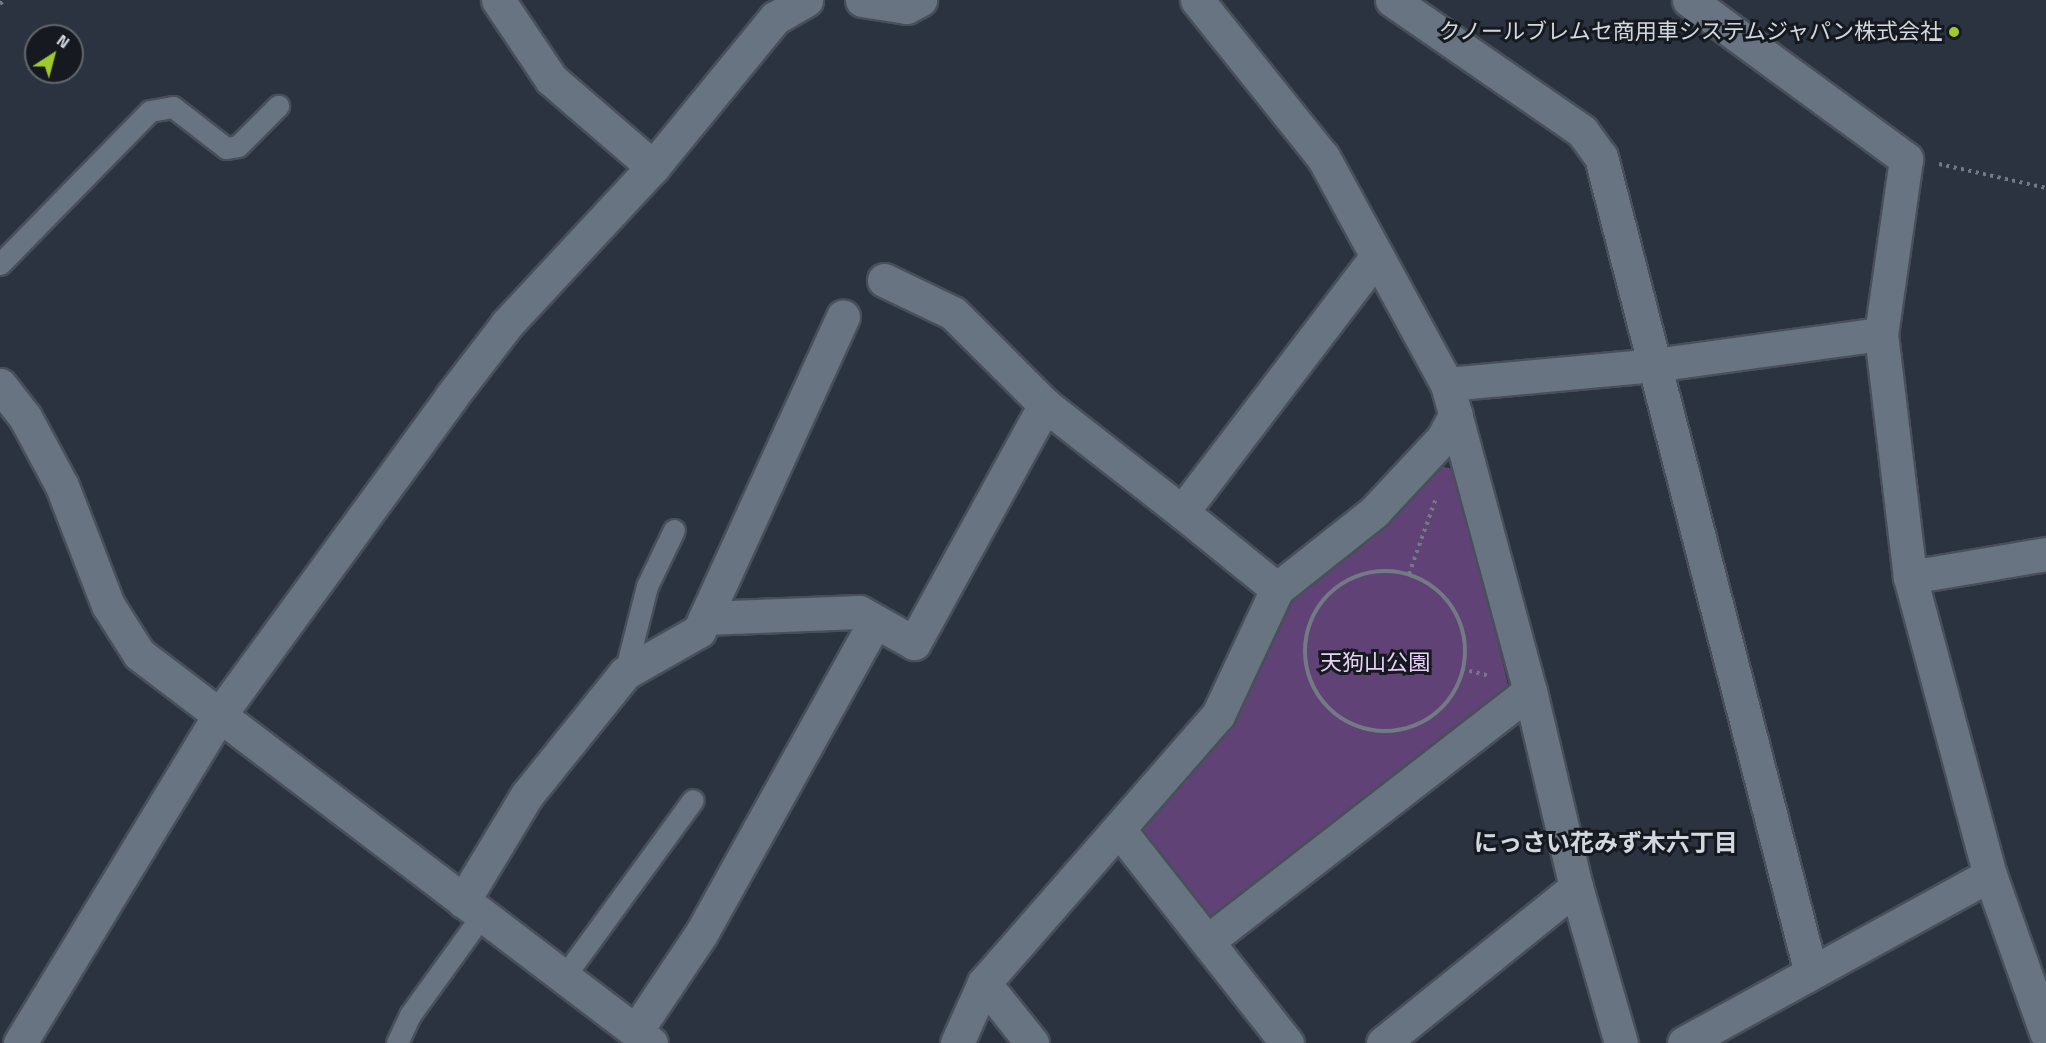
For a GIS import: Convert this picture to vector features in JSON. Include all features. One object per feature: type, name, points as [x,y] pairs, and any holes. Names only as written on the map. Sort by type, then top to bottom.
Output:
[{"type":"street","points":[[498,0],[551,79],[653,167]]},
{"type":"street","points":[[20,1043],[219,717],[507,324],[653,167],[775,18],[806,0]]},
{"type":"street","points":[[862,0],[906,8],[920,0]]},
{"type":"street","points":[[1197,0],[1323,157],[1451,399],[1530,691],[1575,887],[1621,1043]]},
{"type":"street","points":[[1392,0],[1582,131],[1601,158],[1810,969]]},
{"type":"street","points":[[1689,0],[1906,159],[1881,334],[1910,577],[1990,875],[2046,1032]]},
{"type":"street","points":[[1182,512],[1375,259]]},
{"type":"street","points":[[884,280],[954,313],[1045,405],[1277,589]]},
{"type":"street","points":[[473,908],[527,795],[625,673],[699,631],[843,316]]},
{"type":"street","points":[[1451,399],[1654,365],[1881,334]]},
{"type":"street","points":[[0,385],[25,417],[62,486],[120,631],[139,654],[563,978],[644,1037],[875,621]]},
{"type":"street","points":[[957,1043],[984,983],[1120,831],[1149,789],[1218,715],[1277,589],[1374,512],[1443,438],[1451,399]]},
{"type":"street","points":[[705,618],[859,612],[914,644],[1045,405]]},
{"type":"street","points":[[1910,577],[2046,555]]},
{"type":"street","points":[[1209,940],[1530,691]]},
{"type":"street","points":[[1120,831],[1209,940],[1287,1043]]},
{"type":"street","points":[[1684,1043],[1810,969],[1990,875]]},
{"type":"street","points":[[1383,1043],[1575,887]]},
{"type":"street","points":[[984,983],[1032,1043]]},
{"type":"lane","points":[[0,264],[150,111],[173,107],[226,148],[238,146],[278,106]]},
{"type":"lane","points":[[625,673],[647,586],[674,530]]},
{"type":"lane","points":[[563,978],[693,800]]},
{"type":"lane","points":[[397,1043],[410,1015],[473,908]]},
{"type":"path","points":[[0,4],[4,0]]},
{"type":"path","points":[[1906,159],[2046,188]]},
{"type":"path","points":[[1409,574],[1439,492]]},
{"type":"path","points":[[1379,570],[1409,574],[1434,588],[1456,616],[1464,651],[1459,679],[1434,716],[1412,729],[1366,727],[1338,715],[1314,688],[1306,664],[1310,626],[1322,601],[1342,582],[1379,570]]},
{"type":"green space","name":"天狗山公園","points":[[1439,466],[1458,470],[1508,685],[1219,918],[1203,915],[1141,836],[1141,824],[1225,730],[1286,609],[1303,589],[1368,541]]},
{"type":"place","name":"クノールブレムセ商用車システムジャパン株式会社","points":[[1954,32]]},
{"type":"district","name":"にっさい花みず木六丁目","points":[[1606,843]]}]
